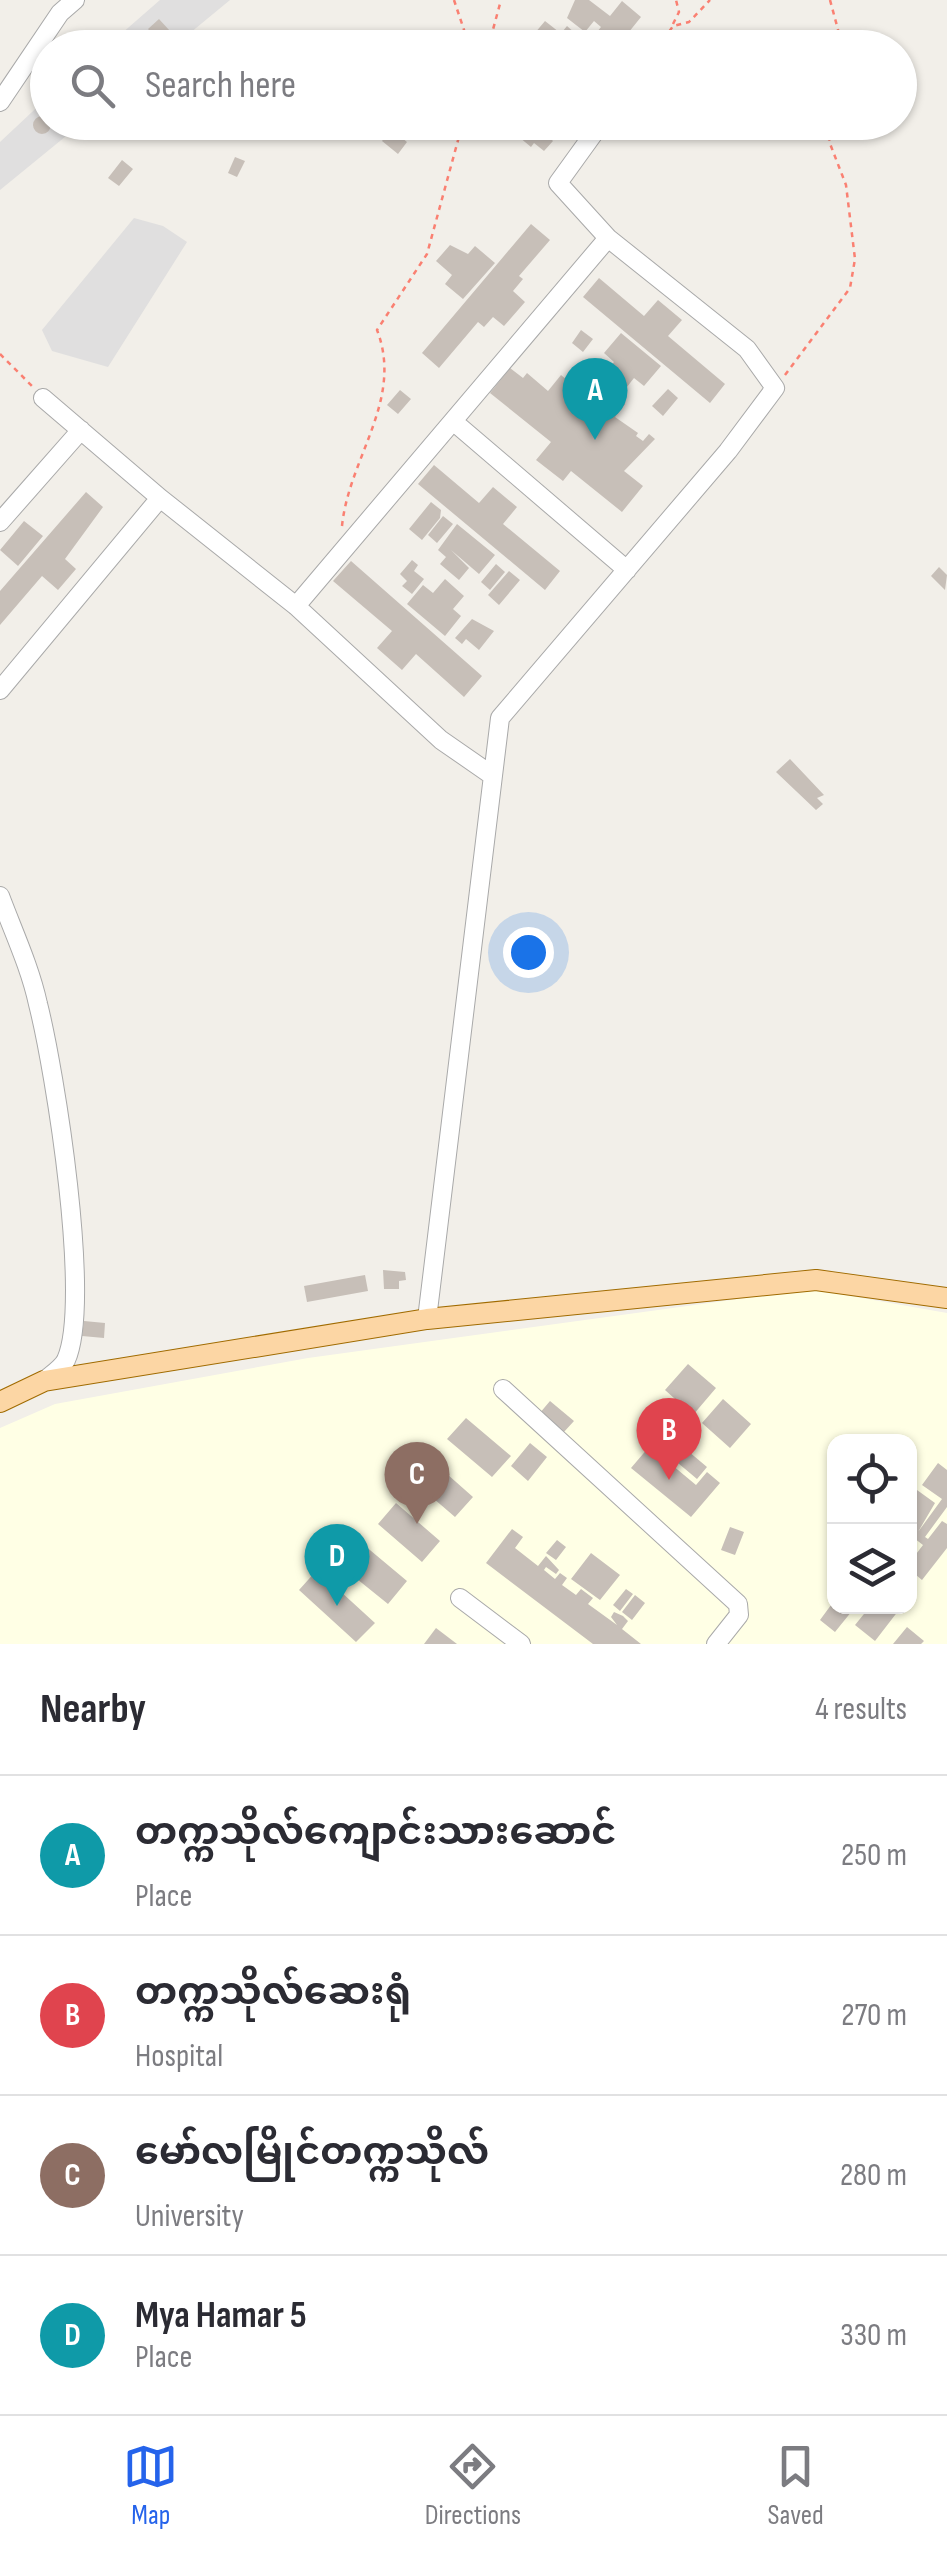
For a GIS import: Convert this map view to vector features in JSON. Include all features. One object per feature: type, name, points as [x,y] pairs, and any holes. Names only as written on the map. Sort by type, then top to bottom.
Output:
[{"type":"main road","points":[[0,1402],[44,1381],[428,1320],[816,1280],[947,1298]]},
{"type":"street","points":[[49,30],[75,0]]},
{"type":"street","points":[[0,102],[30,58]]},
{"type":"street","points":[[428,1320],[500,718],[628,570],[775,388],[747,349],[608,238],[558,182],[589,140]]},
{"type":"street","points":[[296,606],[608,238]]},
{"type":"street","points":[[43,398],[296,606],[441,740],[493,776]]},
{"type":"street","points":[[454,422],[628,570]]},
{"type":"street","points":[[0,522],[81,430]]},
{"type":"street","points":[[0,690],[160,498]]},
{"type":"street","points":[[0,896],[38,1001],[68,1200],[75,1303],[72,1335],[65,1362],[44,1381]]},
{"type":"street","points":[[502,1390],[738,1604],[739,1615],[716,1644]]},
{"type":"street","points":[[460,1598],[521,1644]]},
{"type":"path","points":[[454,0],[464,30]]},
{"type":"path","points":[[493,30],[501,0]]},
{"type":"path","points":[[670,30],[678,12],[676,0]]},
{"type":"path","points":[[673,26],[689,22],[710,0]]},
{"type":"path","points":[[830,0],[838,30]]},
{"type":"path","points":[[338,559],[344,502],[386,391],[386,355],[377,330],[427,254],[458,140]]},
{"type":"path","points":[[775,388],[850,288],[854,259],[846,185],[829,140]]},
{"type":"path","points":[[0,354],[43,398]]},
{"type":"path","points":[[0,364],[8,361]]},
{"type":"shaded area","points":[[160,0],[230,0],[194,30],[126,30]]},
{"type":"shaded area","points":[[30,114],[30,140],[61,140],[0,190],[0,142]]},
{"type":"shaded area","points":[[134,218],[163,226],[187,242],[108,367],[52,351],[42,330]]},
{"type":"shaded area","points":[[811,1289],[947,1313],[947,1644],[0,1644],[0,1428],[55,1404],[308,1358]]},
{"type":"building","points":[[575,0],[589,0],[610,16],[622,1],[641,17],[631,30],[599,30],[601,27],[594,21],[582,30],[567,18]]},
{"type":"building","points":[[159,19],[169,30],[149,30]]},
{"type":"building","points":[[545,21],[556,30],[537,30]]},
{"type":"building","points":[[405,140],[407,142],[398,154],[382,141]]},
{"type":"building","points":[[523,140],[553,141],[544,151],[534,143],[531,147]]},
{"type":"building","points":[[235,157],[245,161],[237,177],[228,173]]},
{"type":"building","points":[[122,160],[133,169],[119,186],[108,178]]},
{"type":"building","points":[[531,224],[550,240],[519,276],[523,279],[513,291],[525,302],[504,326],[493,317],[484,327],[478,322],[439,368],[422,353]]},
{"type":"building","points":[[450,245],[468,254],[475,246],[495,263],[463,299],[445,284],[452,275],[436,261]]},
{"type":"building","points":[[599,278],[644,316],[658,300],[682,320],[668,336],[725,384],[710,403],[583,297]]},
{"type":"building","points":[[581,330],[593,339],[583,352],[572,343]]},
{"type":"building","points":[[621,333],[661,366],[644,386],[634,378],[623,392],[603,375],[614,362],[604,353]]},
{"type":"building","points":[[510,368],[523,378],[527,373],[548,391],[561,375],[596,404],[608,390],[625,404],[615,417],[643,441],[649,434],[655,439],[624,471],[643,486],[622,512],[571,471],[563,481],[536,460],[551,442],[490,393]]},
{"type":"building","points":[[668,389],[678,398],[663,416],[652,406]]},
{"type":"building","points":[[400,390],[411,399],[398,414],[387,405]]},
{"type":"building","points":[[434,465],[479,503],[493,487],[517,507],[503,524],[560,571],[545,590],[418,484]]},
{"type":"building","points":[[86,492],[103,507],[65,559],[76,569],[58,590],[42,576],[0,625],[0,591]]},
{"type":"building","points":[[431,502],[441,510],[440,518],[422,540],[409,529]]},
{"type":"building","points":[[443,516],[453,524],[437,543],[428,535]]},
{"type":"building","points":[[24,521],[43,536],[18,566],[0,550]]},
{"type":"building","points":[[457,524],[495,555],[479,574],[451,550],[469,568],[459,580],[440,564],[446,557],[438,550]]},
{"type":"building","points":[[412,560],[418,565],[414,571],[424,579],[412,594],[402,586],[407,581],[400,574]]},
{"type":"building","points":[[351,561],[482,676],[464,697],[416,654],[402,670],[377,648],[392,631],[333,581]]},
{"type":"building","points":[[496,564],[505,572],[490,590],[481,582]]},
{"type":"building","points":[[939,567],[947,575],[945,590],[931,576]]},
{"type":"building","points":[[509,571],[520,580],[499,605],[488,595]]},
{"type":"building","points":[[445,579],[464,596],[453,609],[461,616],[445,636],[407,604],[423,585],[433,593]]},
{"type":"building","points":[[472,619],[494,631],[479,650],[466,639],[462,644],[455,638]]},
{"type":"building","points":[[790,759],[824,795],[817,798],[823,804],[816,810],[776,772]]},
{"type":"building","points":[[383,1270],[405,1272],[406,1280],[399,1281],[399,1289],[384,1289]]},
{"type":"building","points":[[365,1275],[368,1291],[307,1302],[304,1286]]},
{"type":"building","points":[[84,1321],[105,1323],[104,1338],[82,1336]]},
{"type":"building","points":[[688,1364],[716,1388],[693,1415],[665,1390]]},
{"type":"building","points":[[723,1399],[751,1424],[730,1448],[702,1423]]},
{"type":"building","points":[[550,1401],[574,1421],[563,1433],[539,1414]]},
{"type":"building","points":[[466,1418],[511,1456],[492,1477],[447,1439]]},
{"type":"building","points":[[660,1434],[677,1447],[666,1460],[696,1485],[707,1472],[720,1483],[691,1517],[631,1468]]},
{"type":"building","points":[[530,1443],[547,1457],[528,1481],[511,1466]]},
{"type":"building","points":[[682,1446],[707,1467],[697,1479],[672,1458]]},
{"type":"building","points":[[430,1459],[473,1497],[455,1517],[412,1480]]},
{"type":"building","points":[[938,1463],[947,1470],[947,1507],[925,1537],[928,1539],[942,1521],[947,1524],[947,1548],[922,1580],[917,1576],[917,1553],[923,1545],[917,1540],[917,1490],[935,1503],[918,1532],[942,1499],[922,1485]]},
{"type":"building","points":[[396,1503],[440,1541],[422,1562],[378,1524]]},
{"type":"building","points":[[730,1527],[744,1532],[735,1555],[721,1550]]},
{"type":"building","points":[[512,1529],[523,1537],[515,1548],[538,1566],[546,1556],[559,1570],[556,1574],[546,1567],[544,1570],[555,1579],[560,1573],[567,1578],[562,1585],[576,1595],[581,1589],[593,1598],[588,1604],[617,1625],[611,1617],[614,1612],[623,1616],[628,1621],[622,1629],[641,1644],[593,1644],[486,1563]]},
{"type":"building","points":[[346,1530],[407,1581],[388,1604],[326,1554]]},
{"type":"building","points":[[557,1540],[566,1547],[556,1560],[546,1553]]},
{"type":"building","points":[[591,1553],[620,1575],[600,1600],[571,1579]]},
{"type":"building","points":[[317,1570],[375,1623],[356,1642],[299,1590]]},
{"type":"building","points":[[626,1589],[633,1594],[620,1611],[613,1605]]},
{"type":"building","points":[[635,1595],[645,1603],[632,1620],[622,1612]]},
{"type":"building","points":[[827,1610],[827,1614],[850,1614],[835,1632],[820,1620]]},
{"type":"building","points":[[864,1614],[896,1614],[875,1641],[855,1625]]},
{"type":"building","points":[[907,1627],[924,1641],[893,1644]]},
{"type":"building","points":[[436,1628],[457,1644],[424,1644]]},
{"type":"place","name":"တက္ကသိုလ်ကျောင်းသားဆောင်","points":[[595,440]]},
{"type":"place","name":"တက္ကသိုလ်ဆေးရုံ","points":[[669,1480]]},
{"type":"place","name":"မော်လမြိုင်တက္ကသိုလ်","points":[[417,1524]]},
{"type":"place","name":"Mya Hamar 5","points":[[337,1606]]}]
